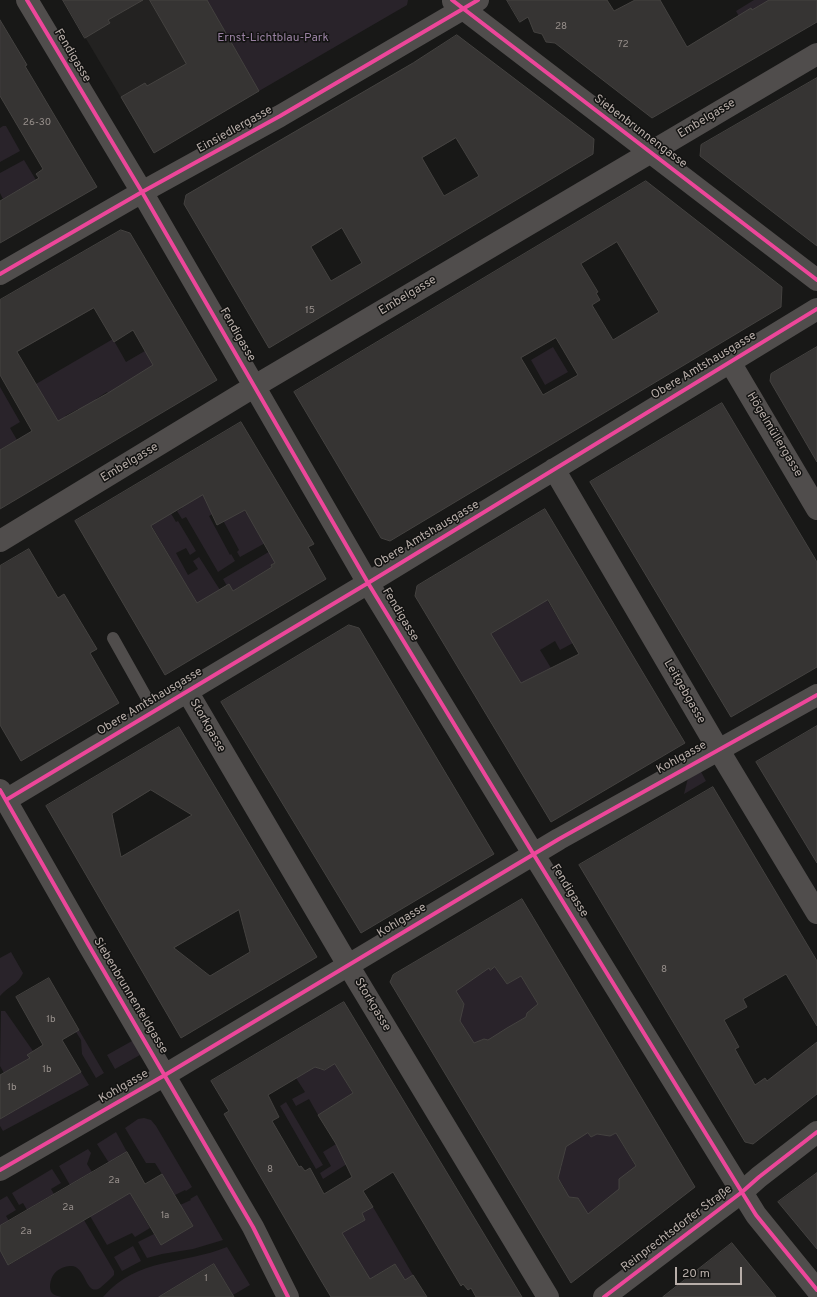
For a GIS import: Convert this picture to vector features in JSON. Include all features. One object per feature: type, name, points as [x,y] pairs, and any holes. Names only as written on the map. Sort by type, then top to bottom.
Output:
[{"type":"street","name":"Fendigasse","points":[[27,0],[142,192],[368,583],[534,855],[756,1215],[817,1290]]},
{"type":"street","name":"Einsiedlergasse","points":[[0,274],[142,192],[280,116],[464,3]]},
{"type":"street","name":"Siebenbrunnengasse","points":[[464,3],[651,153],[817,280]]},
{"type":"street","name":"Embelgasse","points":[[0,542],[255,386],[817,54]]},
{"type":"street","name":"Obere Amtshausgasse","points":[[3,795],[187,692],[817,309]]},
{"type":"street","name":"Högelmüllergasse","points":[[730,362],[817,509]]},
{"type":"street","name":"Leitgebgasse","points":[[554,469],[718,749],[817,913]]},
{"type":"street","name":"Storkgasse","points":[[187,692],[348,965],[548,1297]]},
{"type":"street","name":"Kohlgasse","points":[[0,1170],[165,1075],[559,839],[817,695]]},
{"type":"street","name":"Siebenbrunnenfeldgasse","points":[[3,795],[253,1227],[288,1297]]},
{"type":"street","name":"Reinprechtsdorfer Straße","points":[[604,1297],[742,1192],[817,1132]]},
{"type":"lane","points":[[113,638],[154,711]]},
{"type":"shaded area","points":[[63,0],[207,0],[259,91],[154,153]]},
{"type":"green space","name":"Ernst-Lichtblau-Park","points":[[207,0],[408,0],[407,5],[259,91]]},
{"type":"green space","points":[[754,0],[779,0],[767,2],[759,6],[742,22],[736,11]]},
{"type":"green space","points":[[6,126],[20,151],[0,162],[0,128]]},
{"type":"green space","points":[[24,160],[36,180],[3,199],[0,193],[0,173]]},
{"type":"green space","points":[[113,339],[126,362],[150,348],[159,363],[126,382],[109,395],[107,392],[96,399],[98,403],[81,414],[78,409],[65,416],[67,420],[60,425],[36,384]]},
{"type":"green space","points":[[553,347],[568,372],[545,385],[531,360]]},
{"type":"green space","points":[[0,387],[20,422],[10,428],[17,440],[0,450]]},
{"type":"green space","points":[[201,491],[241,505],[246,513],[249,511],[257,526],[255,527],[259,535],[267,542],[240,557],[237,552],[239,550],[218,511],[209,516],[230,555],[231,554],[235,561],[218,572],[186,517],[182,519],[177,511],[182,508],[180,503]]},
{"type":"green space","points":[[169,510],[176,522],[178,521],[196,551],[190,555],[186,548],[176,553],[188,575],[198,569],[193,561],[199,557],[220,590],[206,619],[143,511]]},
{"type":"green space","points":[[272,550],[278,561],[271,565],[272,567],[233,591],[227,586],[223,579]]},
{"type":"green space","points":[[547,600],[573,643],[560,650],[555,641],[540,650],[551,668],[539,674],[526,700],[514,671],[497,644],[492,647],[486,637]]},
{"type":"green space","points":[[699,768],[706,781],[684,794],[689,774]]},
{"type":"green space","points":[[11,952],[23,973],[16,983],[0,996],[0,958]]},
{"type":"green space","points":[[488,966],[490,970],[495,967],[507,984],[521,976],[542,1010],[530,1010],[526,1017],[489,1040],[481,1040],[477,1050],[456,1015],[462,1011],[464,1004],[460,998],[453,996],[457,984]]},
{"type":"green space","points":[[1,1011],[5,1011],[33,1051],[28,1055],[30,1058],[4,1073],[0,1066]]},
{"type":"green space","points":[[79,1030],[104,1073],[96,1078],[82,1054],[81,1040],[76,1032]]},
{"type":"green space","points":[[132,1041],[136,1043],[140,1055],[115,1069],[107,1055]]},
{"type":"green space","points":[[334,1061],[353,1094],[318,1115],[309,1099],[296,1106],[292,1099],[305,1092],[296,1078],[317,1066],[319,1069],[324,1070],[333,1065]]},
{"type":"green space","points":[[81,1072],[89,1085],[3,1131],[0,1126],[0,1119]]},
{"type":"green space","points":[[286,1102],[323,1165],[316,1169],[280,1106]]},
{"type":"green space","points":[[144,1118],[151,1120],[156,1126],[192,1187],[186,1191],[185,1190],[175,1195],[155,1163],[146,1163],[125,1128],[138,1119]]},
{"type":"green space","points":[[609,1129],[613,1135],[616,1133],[639,1172],[619,1179],[619,1185],[625,1193],[598,1206],[587,1219],[582,1211],[583,1206],[578,1198],[572,1197],[568,1200],[564,1187],[551,1167],[557,1169],[561,1168],[563,1158],[560,1150],[588,1133],[591,1137],[597,1134],[604,1134]]},
{"type":"green space","points":[[116,1132],[127,1152],[109,1163],[97,1144]]},
{"type":"green space","points":[[336,1144],[347,1164],[323,1179],[320,1173],[331,1166],[323,1152]]},
{"type":"green space","points":[[88,1149],[91,1153],[87,1164],[92,1172],[70,1185],[59,1166]]},
{"type":"green space","points":[[52,1169],[61,1183],[51,1189],[54,1194],[27,1210],[23,1203],[19,1205],[12,1193]]},
{"type":"green space","points":[[130,1193],[150,1228],[135,1237],[132,1233],[107,1245],[90,1216]]},
{"type":"green space","points":[[197,1195],[223,1240],[193,1249],[147,1258],[138,1242],[154,1234],[161,1245],[193,1226],[180,1205],[191,1200],[190,1199]]},
{"type":"green space","points":[[7,1196],[16,1210],[6,1216],[9,1221],[0,1226],[0,1200]]},
{"type":"green space","points":[[373,1207],[413,1275],[405,1280],[395,1264],[373,1277],[369,1283],[366,1272],[362,1266],[360,1267],[356,1255],[352,1249],[349,1250],[338,1230],[354,1226],[365,1220],[362,1213]]},
{"type":"green space","points":[[84,1220],[114,1271],[114,1275],[106,1283],[95,1290],[91,1288],[79,1270],[75,1267],[68,1266],[61,1268],[55,1273],[51,1281],[51,1292],[54,1295],[62,1297],[0,1297],[0,1250],[9,1265]]},
{"type":"green space","points":[[133,1246],[141,1261],[122,1271],[114,1257]]},
{"type":"green space","points":[[227,1247],[250,1285],[233,1295],[214,1264],[159,1297],[103,1297],[117,1284],[146,1268],[210,1253]]},
{"type":"building","points":[[63,0],[143,0],[108,20],[110,23],[85,38]]},
{"type":"building","points":[[150,0],[207,0],[259,91],[154,153],[121,97],[145,83],[147,86],[186,64]]},
{"type":"building","points":[[507,0],[607,0],[614,11],[635,0],[660,0],[687,47],[751,8],[752,10],[769,0],[817,0],[817,22],[652,118],[555,43],[546,42],[542,34],[534,32],[528,17],[520,22]]},
{"type":"building","points":[[0,20],[27,65],[25,66],[97,187],[0,243],[0,201],[39,178],[36,174],[43,169],[0,96]]},
{"type":"building","points":[[457,35],[594,139],[593,154],[269,348],[184,204],[186,195],[413,63]],"holes":[[[456,138],[479,176],[444,196],[422,158]],[[342,228],[362,263],[331,281],[311,247]]]},
{"type":"building","points":[[817,78],[817,246],[700,156],[701,145]]},
{"type":"building","points":[[646,181],[782,287],[781,307],[390,541],[381,538],[294,392]],"holes":[[[617,242],[659,312],[613,340],[592,305],[600,300],[596,293],[598,292],[581,264]],[[556,338],[578,375],[543,395],[521,358]]]},
{"type":"building","points":[[121,230],[130,233],[217,380],[0,509],[0,450],[32,431],[0,375],[0,300]],"holes":[[[94,308],[114,342],[133,330],[153,365],[108,393],[58,421],[17,352]]]},
{"type":"building","points":[[817,347],[817,462],[770,381],[771,374]]},
{"type":"building","points":[[722,403],[817,562],[817,667],[731,717],[590,482]]},
{"type":"building","points":[[241,422],[314,544],[308,547],[326,579],[165,675],[75,521]],"holes":[[[203,495],[217,525],[245,510],[275,563],[271,565],[272,567],[233,591],[229,584],[197,603],[151,526]]]},
{"type":"building","points":[[545,509],[685,743],[551,822],[415,596],[417,586]],"holes":[[[548,600],[579,654],[521,683],[491,634]]]},
{"type":"building","points":[[29,549],[58,598],[64,594],[97,649],[90,653],[119,703],[21,761],[0,725],[0,566]]},
{"type":"building","points":[[349,625],[359,628],[494,854],[361,933],[221,702]]},
{"type":"building","points":[[817,726],[817,863],[756,762]]},
{"type":"building","points":[[179,727],[317,957],[181,1038],[46,806]],"holes":[[[151,790],[192,815],[121,857],[112,814]],[[239,910],[250,952],[210,976],[174,948]]]},
{"type":"building","points":[[713,787],[817,961],[817,1026],[786,974],[743,999],[747,1007],[724,1020],[739,1047],[735,1049],[755,1085],[765,1078],[767,1081],[817,1042],[817,1094],[753,1144],[745,1142],[579,865]]},
{"type":"building","points":[[522,899],[695,1187],[571,1283],[390,982],[393,975]],"holes":[[[495,967],[507,984],[521,976],[538,1004],[527,1013],[526,1017],[488,1040],[484,1039],[474,1043],[460,1021],[464,1004],[456,991],[489,968],[490,970]],[[588,1133],[591,1137],[597,1134],[610,1136],[616,1133],[636,1166],[619,1179],[619,1189],[588,1214],[578,1198],[569,1197],[558,1178],[566,1147]]]},
{"type":"building","points":[[49,978],[79,1030],[62,1040],[81,1072],[0,1119],[0,1075],[30,1058],[27,1055],[43,1045],[16,997]]},
{"type":"building","points":[[344,1002],[522,1297],[476,1297],[471,1288],[468,1290],[463,1284],[461,1286],[393,1172],[363,1191],[373,1207],[362,1213],[365,1220],[342,1233],[370,1279],[395,1264],[405,1280],[413,1275],[427,1297],[331,1297],[224,1114],[229,1111],[211,1081]],"holes":[[[335,1064],[353,1093],[318,1115],[336,1144],[352,1177],[324,1194],[310,1168],[305,1171],[301,1166],[299,1167],[272,1121],[279,1117],[268,1095],[315,1067],[324,1070]]]},
{"type":"building","points":[[127,1152],[145,1184],[162,1174],[193,1226],[161,1245],[130,1193],[8,1265],[0,1250],[0,1226]]},
{"type":"building","points":[[817,1173],[817,1249],[778,1202]]},
{"type":"building","points":[[732,1243],[776,1297],[663,1297]]},
{"type":"building","points":[[214,1264],[234,1297],[159,1297]]},
{"type":"cycle path","points":[[27,0],[142,192],[368,583],[534,855],[756,1215],[817,1290]]},
{"type":"cycle path","points":[[452,0],[817,280]]},
{"type":"cycle path","points":[[0,274],[142,192],[280,116],[478,0]]},
{"type":"cycle path","points":[[6,800],[368,583],[817,309]]},
{"type":"cycle path","points":[[0,1170],[165,1075],[559,839],[817,695]]},
{"type":"cycle path","points":[[0,790],[253,1227],[288,1297]]},
{"type":"cycle path","points":[[604,1297],[742,1192],[817,1132]]}]
